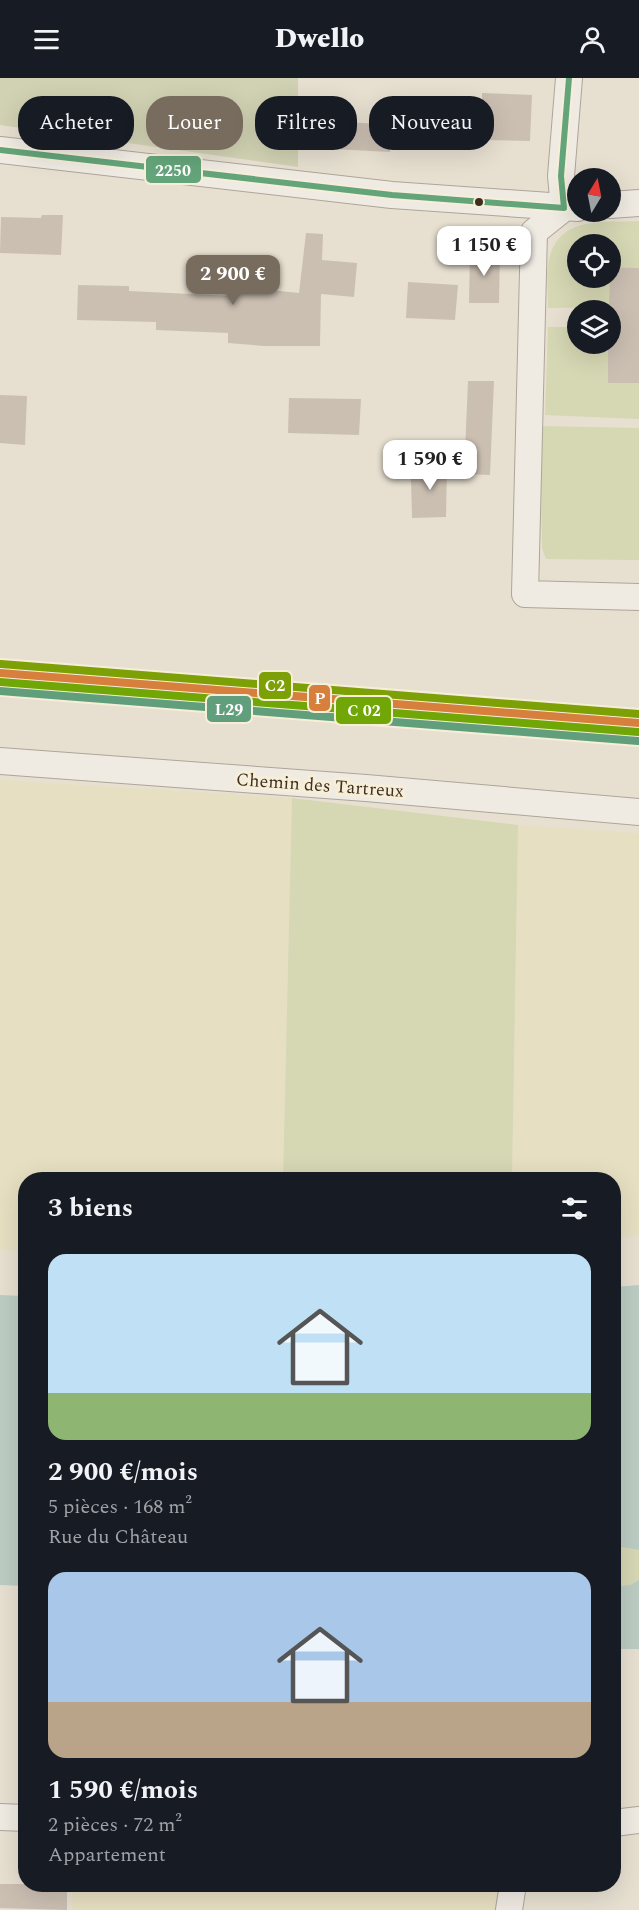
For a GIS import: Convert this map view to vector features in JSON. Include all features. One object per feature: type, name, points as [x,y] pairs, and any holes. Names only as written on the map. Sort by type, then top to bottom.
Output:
[{"type":"street","points":[[567,195],[561,176],[569,78]]},
{"type":"street","points":[[0,150],[392,195],[567,208]]},
{"type":"street","points":[[621,205],[639,203]]},
{"type":"street","points":[[567,211],[534,232],[525,594],[639,597]]},
{"type":"street","name":"Chemin des Tartreux","points":[[0,761],[366,788],[639,812]]},
{"type":"street","points":[[0,1817],[18,1818]]},
{"type":"street","points":[[621,1821],[639,1820]]},
{"type":"street","points":[[508,1910],[511,1892]]},
{"type":"shaded area","points":[[0,780],[292,798],[283,1172],[18,1172],[18,1251],[0,1250]]},
{"type":"shaded area","points":[[518,825],[639,833],[639,1235],[621,1238],[621,1172],[512,1172]]},
{"type":"shaded area","points":[[639,1285],[639,1550],[621,1547],[621,1286]]},
{"type":"shaded area","points":[[0,1295],[18,1296],[18,1586],[0,1585]]},
{"type":"shaded area","points":[[639,1580],[639,1649],[621,1649],[621,1586],[630,1585]]},
{"type":"shaded area","points":[[72,1892],[500,1892],[500,1910],[72,1910]]},
{"type":"green space","points":[[0,78],[298,78],[298,96],[255,96],[255,150],[298,150],[298,167],[177,150],[243,150],[243,96],[146,96],[146,146],[134,144],[134,96],[18,96],[18,128],[0,125]]},
{"type":"green space","points":[[639,221],[639,268],[621,267],[621,234],[567,234],[567,288],[610,288],[609,300],[567,300],[567,308],[548,308],[549,260],[554,245],[562,235],[584,224]]},
{"type":"green space","points":[[548,327],[567,327],[567,354],[608,354],[608,383],[639,383],[639,419],[545,415]]},
{"type":"green space","points":[[540,426],[639,428],[639,560],[546,559],[542,548]]},
{"type":"green space","points":[[292,798],[518,825],[512,1172],[283,1172]]},
{"type":"green space","points":[[621,1547],[639,1550],[639,1580],[630,1585],[621,1586]]},
{"type":"building","points":[[482,93],[532,95],[530,141],[494,140],[494,96],[482,96]]},
{"type":"building","points":[[357,123],[369,123],[369,150],[390,150],[390,152],[352,150],[357,150]]},
{"type":"building","points":[[42,215],[63,215],[61,255],[0,253],[1,217],[41,218]]},
{"type":"building","points":[[306,233],[323,234],[322,260],[357,263],[354,297],[321,294],[320,346],[264,346],[228,343],[228,333],[156,330],[156,322],[77,320],[78,285],[129,286],[129,291],[231,296],[231,286],[299,293]]},
{"type":"building","points":[[470,251],[500,252],[499,303],[469,303]]},
{"type":"building","points":[[621,267],[639,268],[639,383],[608,383],[608,354],[621,354],[621,300],[609,300],[609,288],[621,288]]},
{"type":"building","points":[[408,282],[458,285],[455,320],[406,318]]},
{"type":"building","points":[[468,381],[494,381],[490,475],[464,474]]},
{"type":"building","points":[[0,395],[27,396],[25,445],[0,443]]},
{"type":"building","points":[[289,398],[361,399],[359,435],[288,433]]},
{"type":"building","points":[[447,462],[446,517],[412,518],[411,479],[416,479],[416,463]]},
{"type":"building","points":[[0,1884],[18,1884],[18,1892],[67,1892],[67,1910],[0,1908]]},
{"type":"transit line","name":"2250","points":[[0,150],[392,195],[564,208],[561,176],[569,78]]},
{"type":"transit line","name":"C2","points":[[1,664],[639,714]]},
{"type":"transit line","name":"P","points":[[0,673],[639,723]]},
{"type":"transit line","points":[[0,682],[638,732]]},
{"type":"transit line","name":"L29","points":[[0,691],[638,741]]}]
